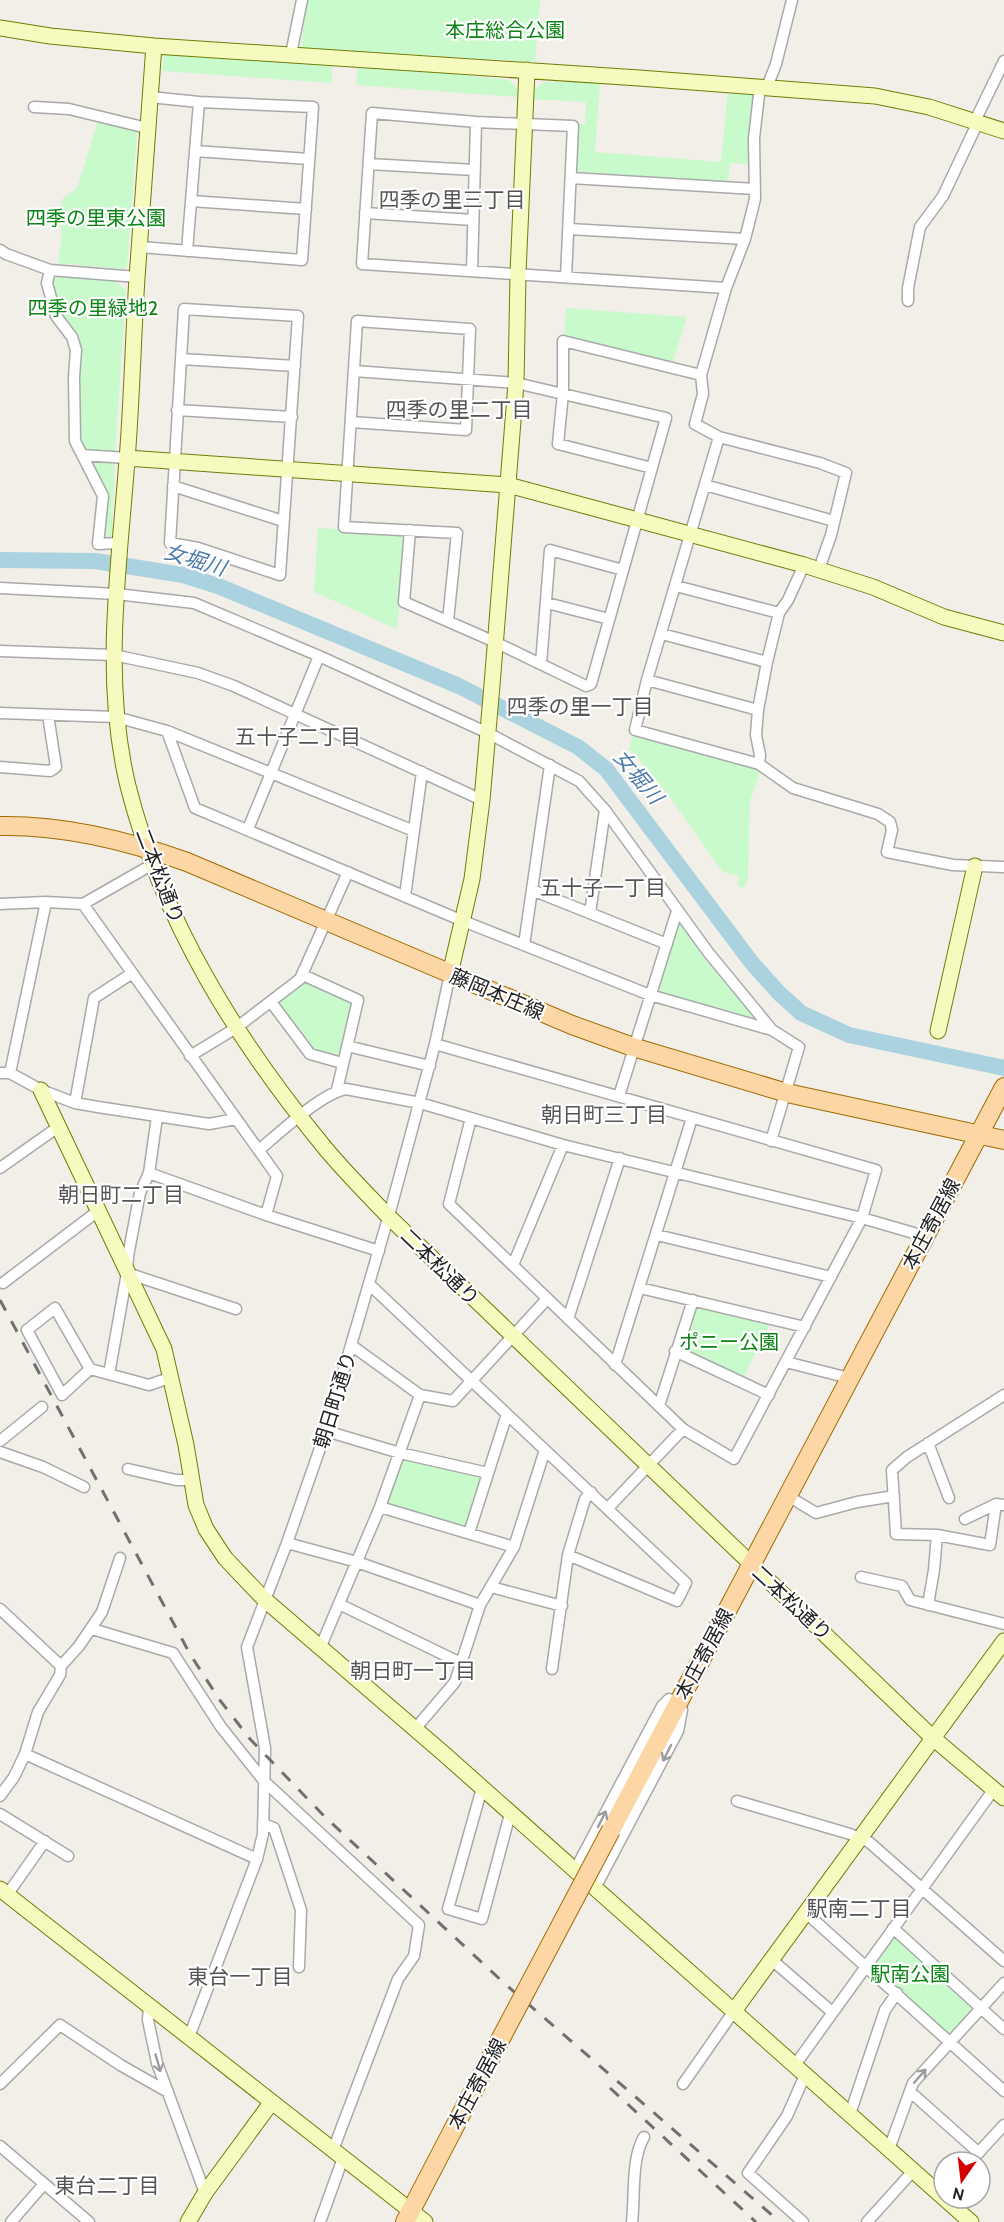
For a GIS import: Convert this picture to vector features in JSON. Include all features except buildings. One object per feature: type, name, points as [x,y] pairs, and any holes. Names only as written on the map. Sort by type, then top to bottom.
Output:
[{"type":"main road","name":"藤岡本庄線","points":[[0,826],[51,830],[108,839],[149,856],[187,862],[572,1025],[633,1047],[787,1093],[1004,1140]]},
{"type":"main road","name":"本庄寄居線","points":[[414,2218],[482,2074],[1004,1087]]},
{"type":"street","points":[[291,54],[302,0]]},
{"type":"street","points":[[761,764],[756,735],[758,710],[779,613],[811,567],[834,520],[846,473],[820,463],[719,437],[695,424],[703,394],[701,375],[726,288],[745,239],[755,199],[754,138],[763,87],[776,64],[792,0]]},
{"type":"street","points":[[0,28],[50,36],[154,46],[527,70],[893,99],[929,107],[1004,131]]},
{"type":"street","name":"二本松通り","points":[[154,46],[117,594],[114,655],[116,717],[128,784],[149,856],[184,938],[236,1028],[300,1116],[327,1150],[389,1217],[933,1738],[999,1793]]},
{"type":"street","points":[[908,301],[920,226],[943,196],[1004,61]]},
{"type":"street","points":[[450,974],[472,879],[482,800],[492,685],[516,383],[518,273],[527,70]]},
{"type":"street","points":[[140,247],[302,260],[313,107],[199,102],[150,97]]},
{"type":"street","points":[[187,251],[199,102]]},
{"type":"street","points":[[34,106],[69,109],[147,128]]},
{"type":"street","points":[[566,277],[573,126],[476,122],[372,113],[362,264],[726,288]]},
{"type":"street","points":[[472,271],[476,122]]},
{"type":"street","points":[[195,151],[309,159]]},
{"type":"street","points":[[369,164],[474,171]]},
{"type":"street","points":[[571,178],[755,189]]},
{"type":"street","points":[[191,201],[306,209]]},
{"type":"street","points":[[365,213],[473,220]]},
{"type":"street","points":[[569,229],[745,239]]},
{"type":"street","points":[[0,250],[50,270],[137,277]]},
{"type":"street","points":[[50,270],[47,283],[56,316],[72,337],[76,350],[75,441],[103,496],[98,544],[120,545]]},
{"type":"street","points":[[184,309],[298,316],[280,575],[198,548],[170,543],[181,359],[184,309]]},
{"type":"street","points":[[351,422],[466,430],[470,329],[357,321],[344,526],[457,533],[448,621]]},
{"type":"street","points":[[652,468],[558,444],[563,393],[563,341],[701,375]]},
{"type":"street","points":[[181,359],[295,366]]},
{"type":"street","points":[[354,371],[516,383],[666,418],[591,684],[586,686],[495,642],[404,602],[410,530]]},
{"type":"street","points":[[177,410],[292,417]]},
{"type":"street","points":[[719,437],[647,680],[635,730],[761,764],[793,788],[868,810],[890,822],[892,830],[887,852],[953,865],[1004,867]]},
{"type":"street","points":[[82,455],[508,485],[811,567],[873,587],[944,617],[1004,633]]},
{"type":"street","points":[[705,485],[834,520]]},
{"type":"street","points":[[173,486],[283,521]]},
{"type":"street","points":[[542,664],[550,550],[623,570]]},
{"type":"street","points":[[676,586],[779,613]]},
{"type":"street","points":[[0,588],[117,594],[194,603],[488,731],[579,781],[605,810],[677,911],[772,1030]]},
{"type":"street","points":[[547,603],[609,619]]},
{"type":"street","points":[[662,634],[767,662]]},
{"type":"street","points":[[0,651],[114,655],[198,673],[295,714],[482,800]]},
{"type":"street","points":[[248,829],[319,656]]},
{"type":"street","points":[[647,680],[758,710]]},
{"type":"street","points":[[0,713],[116,717],[167,731],[414,831]]},
{"type":"street","points":[[0,767],[50,771],[56,767],[48,715]]},
{"type":"street","points":[[167,731],[195,807],[462,921],[650,995],[772,1030],[799,1047],[771,1141]]},
{"type":"street","points":[[524,945],[550,765]]},
{"type":"street","points":[[405,897],[422,772]]},
{"type":"street","points":[[590,913],[605,810]]},
{"type":"street","points":[[0,904],[46,902],[82,904],[149,856]]},
{"type":"street","points":[[938,1030],[975,866]]},
{"type":"street","points":[[190,1056],[236,1028],[303,975],[348,872]]},
{"type":"street","points":[[532,890],[667,944]]},
{"type":"street","points":[[46,902],[5,1073],[75,1103],[209,1124],[236,1119]]},
{"type":"street","points":[[82,904],[277,1176],[266,1215]]},
{"type":"street","points":[[619,1096],[677,911]]},
{"type":"street","points":[[75,1103],[94,998],[131,974]]},
{"type":"street","name":"朝日町通り","points":[[189,2037],[256,1859],[263,1834],[265,1740],[247,1647],[287,1543],[326,1431],[420,1103],[450,974]]},
{"type":"street","points":[[303,975],[358,1000],[337,1090]]},
{"type":"street","points":[[271,1002],[310,1054],[342,1063]]},
{"type":"street","points":[[435,1044],[876,1170],[862,1218],[734,1460],[683,1429],[449,1204],[471,1118]]},
{"type":"street","points":[[347,1046],[430,1066]]},
{"type":"street","points":[[41,1089],[164,1349],[172,1377],[196,1505],[206,1529],[225,1558],[264,1599],[321,1646],[913,2171],[932,2185]]},
{"type":"street","points":[[259,1150],[300,1116],[337,1090],[346,1089],[420,1103],[563,1145],[862,1218],[924,1236]]},
{"type":"street","points":[[109,1374],[128,1256],[140,1193],[149,1173],[157,1117]]},
{"type":"street","points":[[615,1365],[692,1118]]},
{"type":"street","points":[[0,1168],[58,1126]]},
{"type":"street","points":[[513,1265],[563,1145]]},
{"type":"street","points":[[568,1319],[620,1158]]},
{"type":"street","points":[[149,1173],[266,1215],[379,1251]]},
{"type":"street","points":[[3,1283],[98,1211]]},
{"type":"street","points":[[657,1235],[831,1277]]},
{"type":"street","points":[[127,1273],[236,1309]]},
{"type":"street","points":[[369,1284],[686,1583],[677,1601],[568,1555]]},
{"type":"street","points":[[640,1288],[805,1327]]},
{"type":"street","points":[[351,1345],[420,1395],[453,1401],[547,1299]]},
{"type":"street","points":[[659,1406],[693,1300]]},
{"type":"street","points":[[90,1369],[62,1395],[27,1330],[55,1308],[90,1369],[148,1385],[172,1377]]},
{"type":"street","points":[[675,1351],[769,1395]]},
{"type":"street","points":[[786,1362],[849,1378]]},
{"type":"street","points":[[321,1646],[380,1507],[420,1395]]},
{"type":"street","points":[[1000,1504],[990,1545],[937,1535],[896,1534],[892,1470],[907,1457],[1004,1395]]},
{"type":"street","points":[[0,1441],[42,1407]]},
{"type":"street","points":[[469,1533],[507,1414]]},
{"type":"street","points":[[608,1508],[683,1429]]},
{"type":"street","points":[[326,1431],[400,1453],[488,1473]]},
{"type":"street","points":[[928,1443],[949,1498]]},
{"type":"street","points":[[415,1729],[455,1682],[480,1605],[514,1547],[545,1450]]},
{"type":"street","points":[[0,1452],[43,1467],[84,1487]]},
{"type":"street","points":[[128,1469],[176,1480],[192,1479]]},
{"type":"street","points":[[552,1669],[568,1555],[585,1499],[591,1492]]},
{"type":"street","points":[[788,1496],[816,1513],[857,1502],[894,1496]]},
{"type":"street","points":[[965,1519],[1000,1504]]},
{"type":"street","points":[[380,1507],[514,1547]]},
{"type":"street","points":[[928,1605],[937,1535]]},
{"type":"street","points":[[287,1543],[357,1562],[480,1605]]},
{"type":"street","points":[[0,1796],[14,1777],[25,1754],[38,1712],[60,1676],[62,1666],[92,1629],[102,1612],[120,1558]]},
{"type":"street","points":[[861,1577],[902,1586],[910,1600],[1004,1624]]},
{"type":"street","points":[[491,1587],[562,1606]]},
{"type":"street","points":[[339,1604],[461,1663]]},
{"type":"street","points":[[0,1609],[62,1666]]},
{"type":"street","points":[[92,1629],[173,1653],[221,1727],[264,1780],[419,1925],[414,1956],[398,1979],[338,2154],[320,2222]]},
{"type":"street","points":[[683,2084],[805,1912],[1004,1641]]},
{"type":"street","points":[[575,1870],[662,1706],[669,1700],[679,1702],[682,1710],[678,1731],[595,1888]]},
{"type":"street","points":[[25,1754],[256,1859]]},
{"type":"street","points":[[482,1788],[448,1909],[482,1919],[510,1814]]},
{"type":"street","points":[[802,2222],[748,2174],[787,2116],[800,2070],[832,2012],[922,1888],[999,1793]]},
{"type":"street","points":[[737,1801],[869,1842],[1004,1961]]},
{"type":"street","points":[[0,1814],[68,1856]]},
{"type":"street","points":[[263,1824],[274,1828],[301,1910],[299,1966]]},
{"type":"street","points":[[45,1841],[4,1892],[338,2154],[414,2218]]},
{"type":"street","points":[[805,1912],[1004,2091]]},
{"type":"street","points":[[893,1928],[1004,2029]]},
{"type":"street","points":[[772,1960],[832,2012]]},
{"type":"street","points":[[890,2149],[914,2083],[1004,1983]]},
{"type":"street","points":[[850,2114],[885,2010],[897,1993]]},
{"type":"street","points":[[149,2005],[148,2020],[157,2063],[205,2193]]},
{"type":"street","points":[[0,2084],[60,2025],[122,2066],[168,2092]]},
{"type":"street","points":[[909,2095],[915,2096],[976,2150]]},
{"type":"street","points":[[188,2222],[205,2193],[271,2103]]},
{"type":"street","points":[[982,2150],[1004,2125]]},
{"type":"street","points":[[632,2222],[633,2187],[639,2145],[644,2137]]},
{"type":"street","points":[[0,2146],[89,2222]]},
{"type":"street","points":[[867,2222],[913,2171]]},
{"type":"street","points":[[11,2222],[44,2184]]},
{"type":"street","points":[[959,2210],[971,2222]]},
{"type":"green space","name":"本庄総合公園","points":[[307,0],[540,0],[535,62],[301,48]]},
{"type":"green space","points":[[164,54],[325,62],[332,68],[332,83],[162,71]]},
{"type":"green space","points":[[364,63],[425,67],[468,76],[509,80],[519,90],[518,97],[356,85],[358,67]]},
{"type":"green space","points":[[544,82],[600,82],[595,152],[721,162],[728,89],[746,90],[753,95],[750,115],[750,164],[730,163],[728,182],[580,172],[576,169],[578,124],[585,124],[586,102],[532,99],[534,89]]},
{"type":"green space","name":"四季の里東公園","points":[[98,121],[136,128],[137,131],[127,267],[123,269],[58,263],[62,233],[59,211],[62,199],[77,188]]},
{"type":"green space","name":"四季の里緑地2","points":[[54,275],[113,279],[126,291],[115,454],[84,451],[78,442],[77,373],[80,352],[60,315],[51,283]]},
{"type":"green space","points":[[566,308],[687,317],[672,364],[564,338]]},
{"type":"green space","points":[[91,460],[111,462],[115,468],[111,541],[102,541],[105,493],[89,466]]},
{"type":"green space","points":[[318,528],[401,533],[406,540],[397,629],[314,592]]},
{"type":"green space","points":[[633,735],[761,769],[750,801],[748,877],[744,888],[737,886],[739,876],[723,872],[667,793],[629,749]]},
{"type":"green space","points":[[681,923],[719,974],[755,1016],[753,1021],[660,995],[658,991],[676,926]]},
{"type":"green space","points":[[302,981],[310,982],[354,1004],[341,1054],[313,1050],[278,1005],[279,1001]]},
{"type":"green space","name":"ポニー公園","points":[[698,1305],[770,1324],[743,1378],[684,1351],[682,1347],[695,1307]]},
{"type":"green space","points":[[405,1459],[482,1476],[467,1526],[464,1528],[389,1504],[386,1500],[401,1461]]},
{"type":"green space","name":"駅南公園","points":[[891,1934],[896,1935],[976,2009],[952,2035],[949,2035],[873,1970],[871,1964]]},
{"type":"waterway","name":"女堀川","points":[[0,560],[95,561],[183,575],[218,586],[459,686],[578,747],[606,769],[752,963],[801,1013],[849,1035],[1004,1068]]},
{"type":"railway","points":[[0,1300],[190,1654],[219,1699],[250,1739],[325,1817],[504,1983],[780,2222]]},
{"type":"railway","points":[[610,2088],[756,2222]]},
{"type":"district","name":"四季の里三丁目","points":[[452,200]]},
{"type":"district","name":"四季の里二丁目","points":[[459,410]]},
{"type":"district","name":"四季の里一丁目","points":[[580,707]]},
{"type":"district","name":"五十子二丁目","points":[[298,737]]},
{"type":"district","name":"五十子一丁目","points":[[603,888]]},
{"type":"district","name":"朝日町三丁目","points":[[604,1115]]},
{"type":"district","name":"朝日町二丁目","points":[[121,1195]]},
{"type":"district","name":"朝日町一丁目","points":[[413,1671]]},
{"type":"district","name":"駅南二丁目","points":[[859,1909]]},
{"type":"district","name":"東台一丁目","points":[[240,1977]]},
{"type":"district","name":"東台二丁目","points":[[107,2186]]}]
